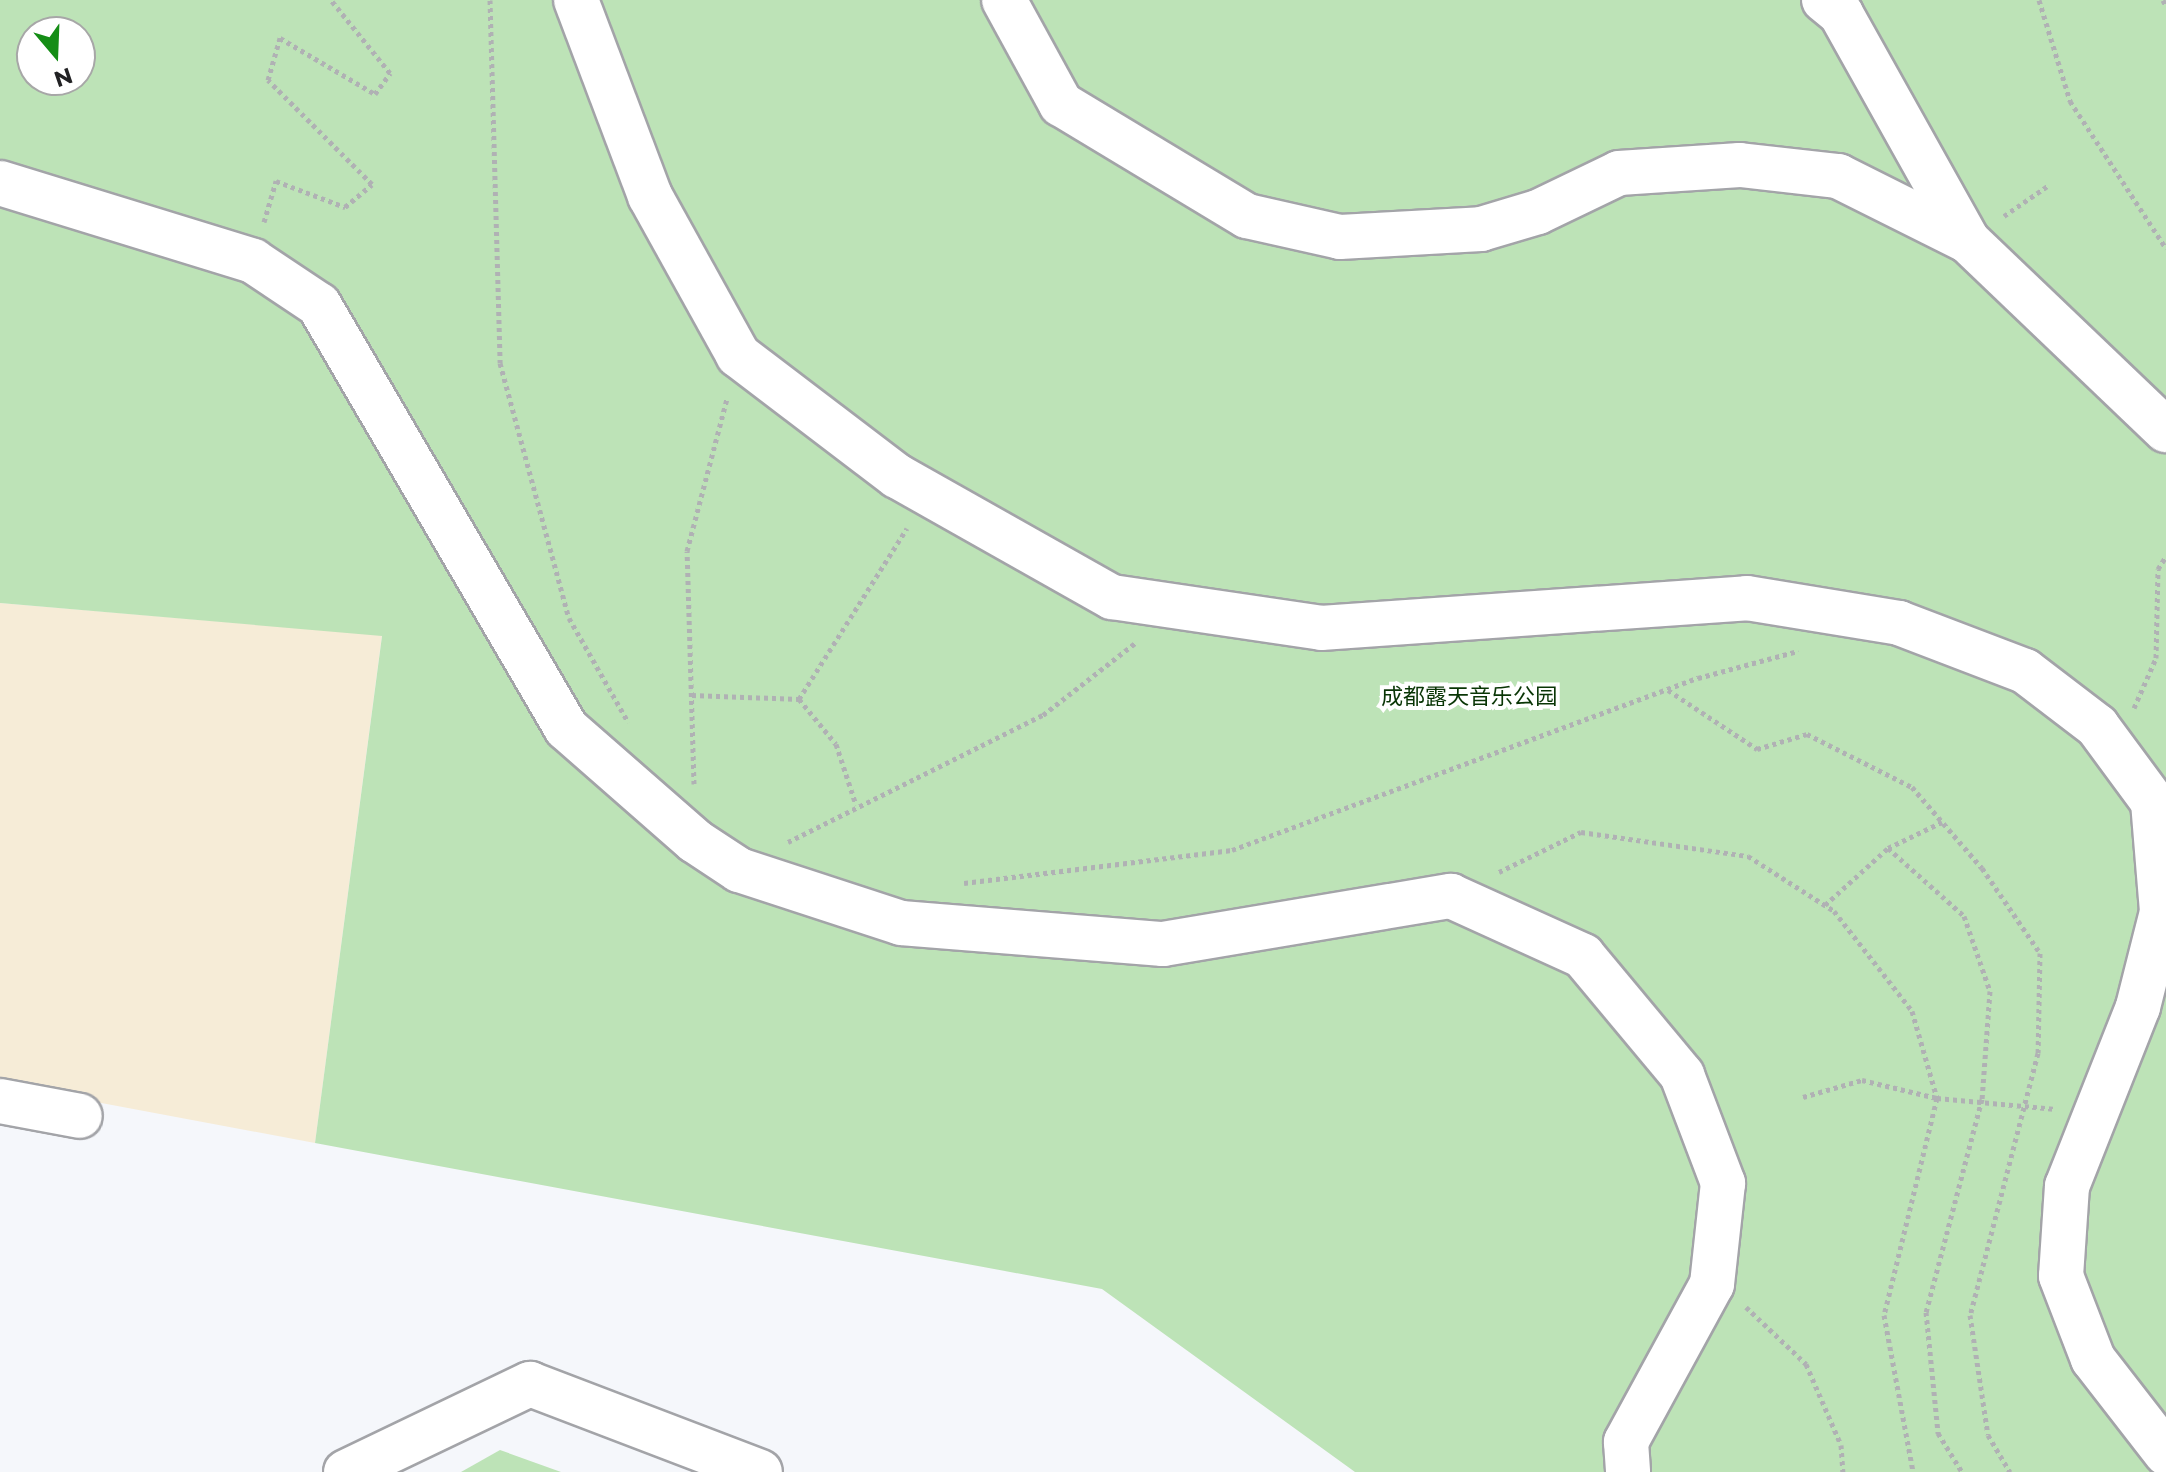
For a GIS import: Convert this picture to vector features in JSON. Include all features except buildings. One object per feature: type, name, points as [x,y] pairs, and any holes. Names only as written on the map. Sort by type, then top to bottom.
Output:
[{"type":"street","points":[[576,0],[650,196],[738,355],[929,494],[1112,597],[1321,628],[1747,598],[1899,623],[2025,671],[2107,739],[2153,802],[2162,858],[2162,912],[2152,1000],[2096,1113],[2067,1186],[2061,1276],[2093,1359],[2166,1453]]},
{"type":"street","points":[[1004,0],[1061,104],[1247,216],[1340,237],[1429,237],[1538,212],[1619,173],[1740,165],[1838,176],[1968,241],[2166,430]]},
{"type":"street","points":[[1824,0],[1841,14],[1968,241]]},
{"type":"street","points":[[0,183],[253,261],[319,305],[566,728],[695,841],[739,870],[901,923],[1163,944],[1451,896],[1583,956],[1682,1075],[1723,1183],[1712,1284],[1626,1442],[1628,1472]]},
{"type":"street","points":[[0,1101],[80,1116]]},
{"type":"street","points":[[346,1472],[530,1384],[760,1472]]},
{"type":"path","points":[[253,261],[276,181],[345,207],[372,184],[268,80],[280,38],[375,94],[390,73],[331,0]]},
{"type":"path","points":[[490,0],[500,363],[569,618],[632,730]]},
{"type":"path","points":[[2039,0],[2070,101],[2166,248]]},
{"type":"path","points":[[2163,0],[2166,6]]},
{"type":"path","points":[[1968,241],[2049,185]]},
{"type":"path","points":[[695,841],[687,551],[738,355]]},
{"type":"path","points":[[799,699],[929,494]]},
{"type":"path","points":[[2107,739],[2129,717],[2156,658],[2158,569],[2166,556]]},
{"type":"path","points":[[739,870],[856,805],[1043,715],[1128,653],[1162,605]]},
{"type":"path","points":[[945,882],[1232,850],[1667,689],[1813,646]]},
{"type":"path","points":[[1667,689],[1757,749],[1807,734],[1912,787],[2040,953],[2038,1053],[2018,1106],[1970,1315],[1988,1435],[2010,1472]]},
{"type":"path","points":[[692,695],[799,699],[836,744],[856,805]]},
{"type":"path","points":[[1825,905],[1888,848],[1942,822]]},
{"type":"path","points":[[1451,896],[1581,832],[1748,856],[1825,905],[1912,1011],[1937,1098],[1884,1315],[1913,1472]]},
{"type":"path","points":[[1888,848],[1964,916],[1990,991],[1982,1099],[1926,1312],[1938,1433],[1962,1472]]},
{"type":"path","points":[[1803,1097],[1862,1080],[1937,1098],[1982,1099],[2018,1106],[2096,1113]]},
{"type":"path","points":[[1766,1320],[1806,1364],[1841,1445],[1843,1472]]},
{"type":"shaded area","points":[[0,603],[382,635],[315,1143],[0,1084]]},
{"type":"green space","name":"成都露天音乐公园","points":[[0,0],[2166,0],[2166,1472],[1355,1472],[1102,1289],[315,1143],[382,636],[0,603]]},
{"type":"green space","points":[[500,1450],[561,1472],[461,1472]]}]
